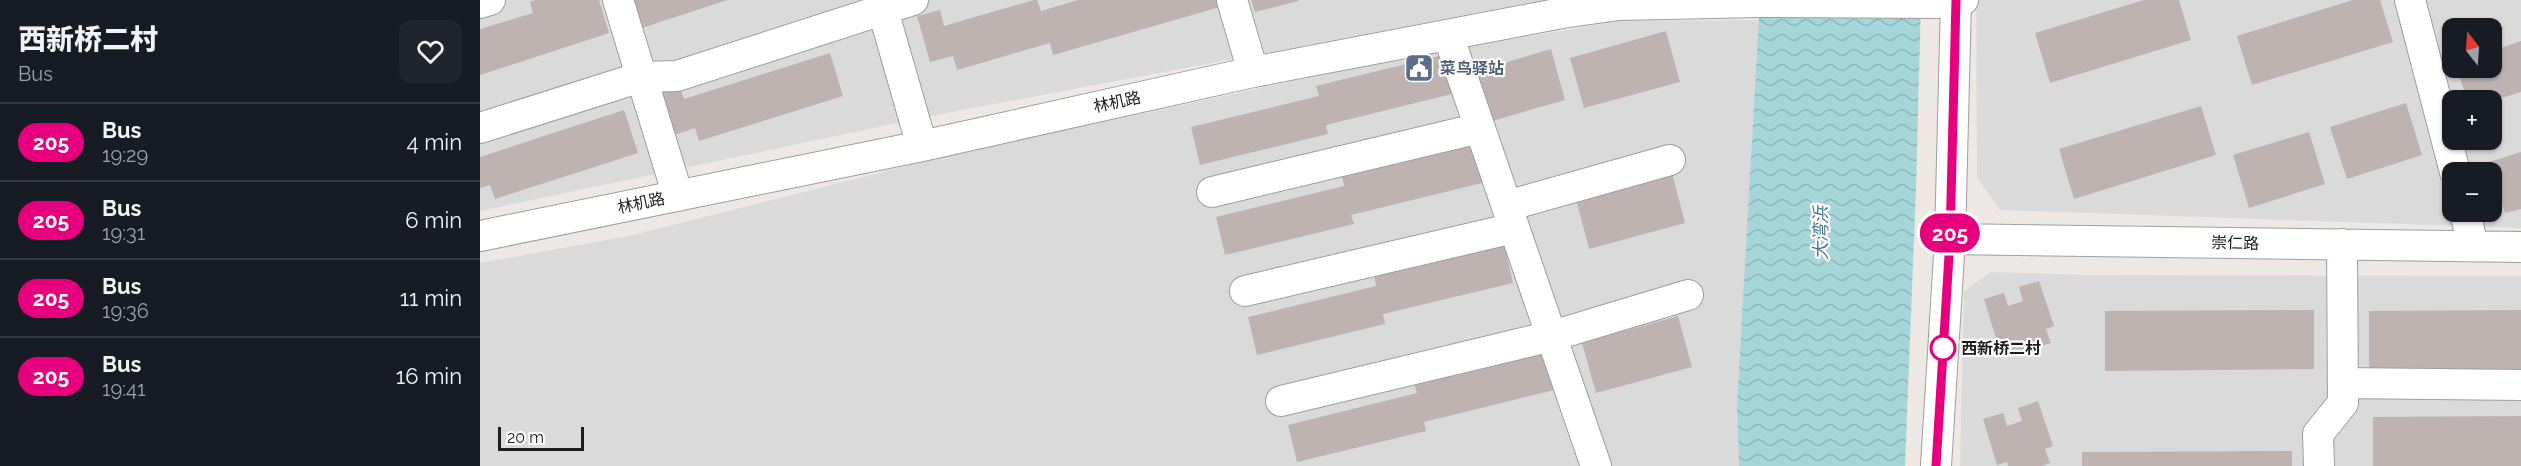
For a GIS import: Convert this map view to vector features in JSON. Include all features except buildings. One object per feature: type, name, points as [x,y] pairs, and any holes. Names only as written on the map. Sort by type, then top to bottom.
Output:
[{"type":"street","points":[[480,3],[490,0]]},
{"type":"street","points":[[618,0],[678,196]]},
{"type":"street","points":[[480,128],[641,77],[677,76],[881,4],[913,0]]},
{"type":"street","points":[[1232,0],[1253,72]]},
{"type":"street","points":[[2410,0],[2452,162]]},
{"type":"street","points":[[1936,466],[1950,239],[1953,1]]},
{"type":"street","name":"林机路","points":[[480,236],[922,146],[1253,72],[1618,3],[1953,1]]},
{"type":"street","points":[[881,4],[922,146]]},
{"type":"street","points":[[1448,35],[1596,466]]},
{"type":"street","points":[[1212,192],[1480,128]]},
{"type":"street","points":[[1245,291],[1510,217],[1670,160]]},
{"type":"street","points":[[2468,222],[2474,246]]},
{"type":"street","name":"崇仁路","points":[[1950,239],[2521,247]]},
{"type":"street","points":[[2319,466],[2318,434],[2343,404],[2342,244]]},
{"type":"street","points":[[1281,401],[1552,336],[1688,296]]},
{"type":"street","points":[[2343,383],[2521,385]]},
{"type":"shaded area","points":[[480,0],[1545,0],[931,116],[480,211]]},
{"type":"shaded area","points":[[1976,0],[2521,0],[2521,228],[2000,210],[1977,177]]},
{"type":"shaded area","points":[[1760,20],[1737,405],[1739,466],[480,466],[480,263],[629,236],[930,160],[1398,58],[1621,21]]},
{"type":"shaded area","points":[[1991,272],[2087,275],[2521,276],[2521,466],[1960,466],[1964,291]]},
{"type":"water","name":"大湾浜","points":[[1760,0],[1921,0],[1905,466],[1739,466],[1737,405]]},
{"type":"bus line","name":"205","points":[[1936,466],[1950,239],[1956,0]]},
{"type":"place","name":"菜鸟驿站","points":[[1419,68]]},
{"type":"place","name":"西新桥二村","points":[[1943,348]]}]
